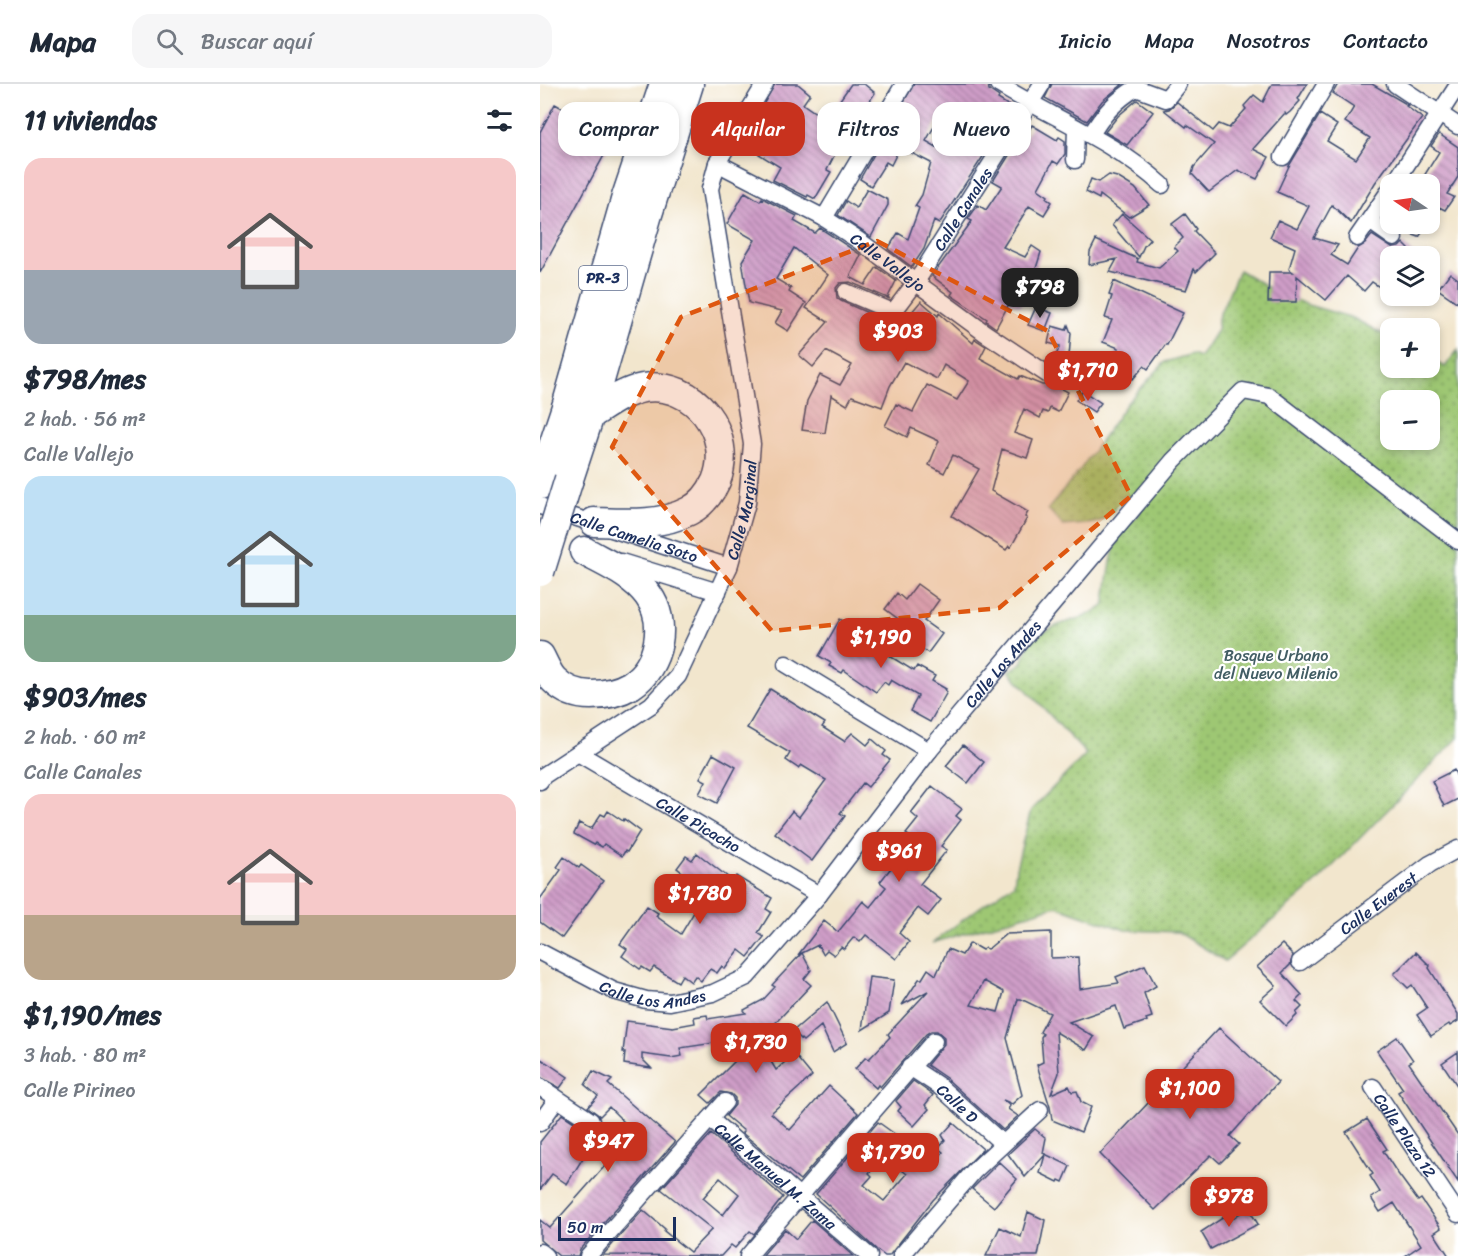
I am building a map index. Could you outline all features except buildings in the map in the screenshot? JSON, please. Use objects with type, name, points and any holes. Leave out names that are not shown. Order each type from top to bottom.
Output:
[{"type":"highway","name":"PR-3","points":[[540,572],[551,479],[566,407],[626,198],[664,84]]},
{"type":"highway","name":"PR-3","points":[[551,479],[590,415],[648,214],[689,84]]},
{"type":"highway","points":[[590,415],[613,400],[642,388],[669,390],[698,405],[706,414],[713,424],[722,456],[713,486],[707,496],[688,512],[661,520],[634,523],[594,522]]},
{"type":"highway","points":[[540,656],[553,679],[567,690],[584,695],[603,694],[622,690],[638,680],[652,660],[659,640],[658,615],[648,594],[624,573],[573,547]]},
{"type":"street","name":"Calle Marginal","points":[[540,781],[543,776],[651,705],[678,676],[729,567],[747,503],[752,444],[710,189],[717,163],[765,84]]},
{"type":"street","points":[[824,218],[904,84]]},
{"type":"street","points":[[998,84],[1026,102]]},
{"type":"street","name":"Calle Canales","points":[[1030,102],[1042,84]]},
{"type":"street","points":[[1091,135],[1100,120],[1120,98],[1136,88],[1166,99],[1178,84]]},
{"type":"street","points":[[1283,157],[1326,84]]},
{"type":"street","points":[[1395,84],[1458,126]]},
{"type":"street","points":[[1400,174],[1458,84]]},
{"type":"street","points":[[1031,105],[1091,135],[1156,179]]},
{"type":"street","points":[[1075,160],[1076,128]]},
{"type":"street","name":"Calle Canales","points":[[879,331],[916,282],[996,156]]},
{"type":"street","name":"Calle Vallejo","points":[[717,163],[824,218],[985,333],[1050,376]]},
{"type":"street","points":[[1357,238],[1380,206]]},
{"type":"street","points":[[1370,221],[1394,238]]},
{"type":"street","points":[[846,292],[893,312]]},
{"type":"street","name":"Calle Los Andes","points":[[540,952],[614,991],[646,1000],[670,1002],[713,993],[747,977],[819,895],[929,751],[1173,460],[1243,391],[1269,396],[1458,541]]},
{"type":"street","name":"Calle Camelia Soto","points":[[540,506],[729,567]]},
{"type":"street","name":"Calle Camelia Soto","points":[[540,537],[718,592]]},
{"type":"street","points":[[786,664],[929,751]]},
{"type":"street","name":"Calle Picacho","points":[[578,753],[819,895]]},
{"type":"street","name":"Calle Everest","points":[[1300,962],[1430,864],[1458,849]]},
{"type":"street","points":[[748,1256],[934,1041]]},
{"type":"street","name":"Calle D","points":[[910,1067],[939,1086],[1002,1143]]},
{"type":"street","points":[[540,1087],[591,1121]]},
{"type":"street","name":"Calle Plaza 12","points":[[1373,1087],[1458,1214]]},
{"type":"street","points":[[540,1123],[557,1099]]},
{"type":"street","points":[[588,1256],[725,1102]]},
{"type":"street","points":[[902,1256],[952,1195],[1002,1143],[1040,1110]]},
{"type":"street","name":"Calle Manuel M. Zama","points":[[710,1119],[869,1256]]},
{"type":"street","points":[[540,1252],[545,1256]]},
{"type":"highlighted area","points":[[877,241],[1048,331],[1131,496],[999,608],[772,631],[612,447],[681,317]]},
{"type":"green space","name":"Bosque Urbano del Nuevo Milenio","points":[[1239,270],[1278,293],[1308,305],[1353,318],[1380,333],[1380,378],[1440,378],[1440,364],[1445,367],[1458,350],[1458,738],[1316,883],[1225,961],[1178,932],[1125,930],[1056,906],[932,943],[1014,884],[1031,810],[1086,754],[1009,671],[1022,663],[1032,638],[1058,625],[1086,616],[1104,606],[1115,547],[1122,531],[1140,514],[1138,497],[1124,496],[1111,513],[1099,522],[1092,523],[1063,526],[1048,509],[1080,470],[1127,403],[1165,362],[1192,354],[1200,357],[1217,330],[1218,318]]}]
